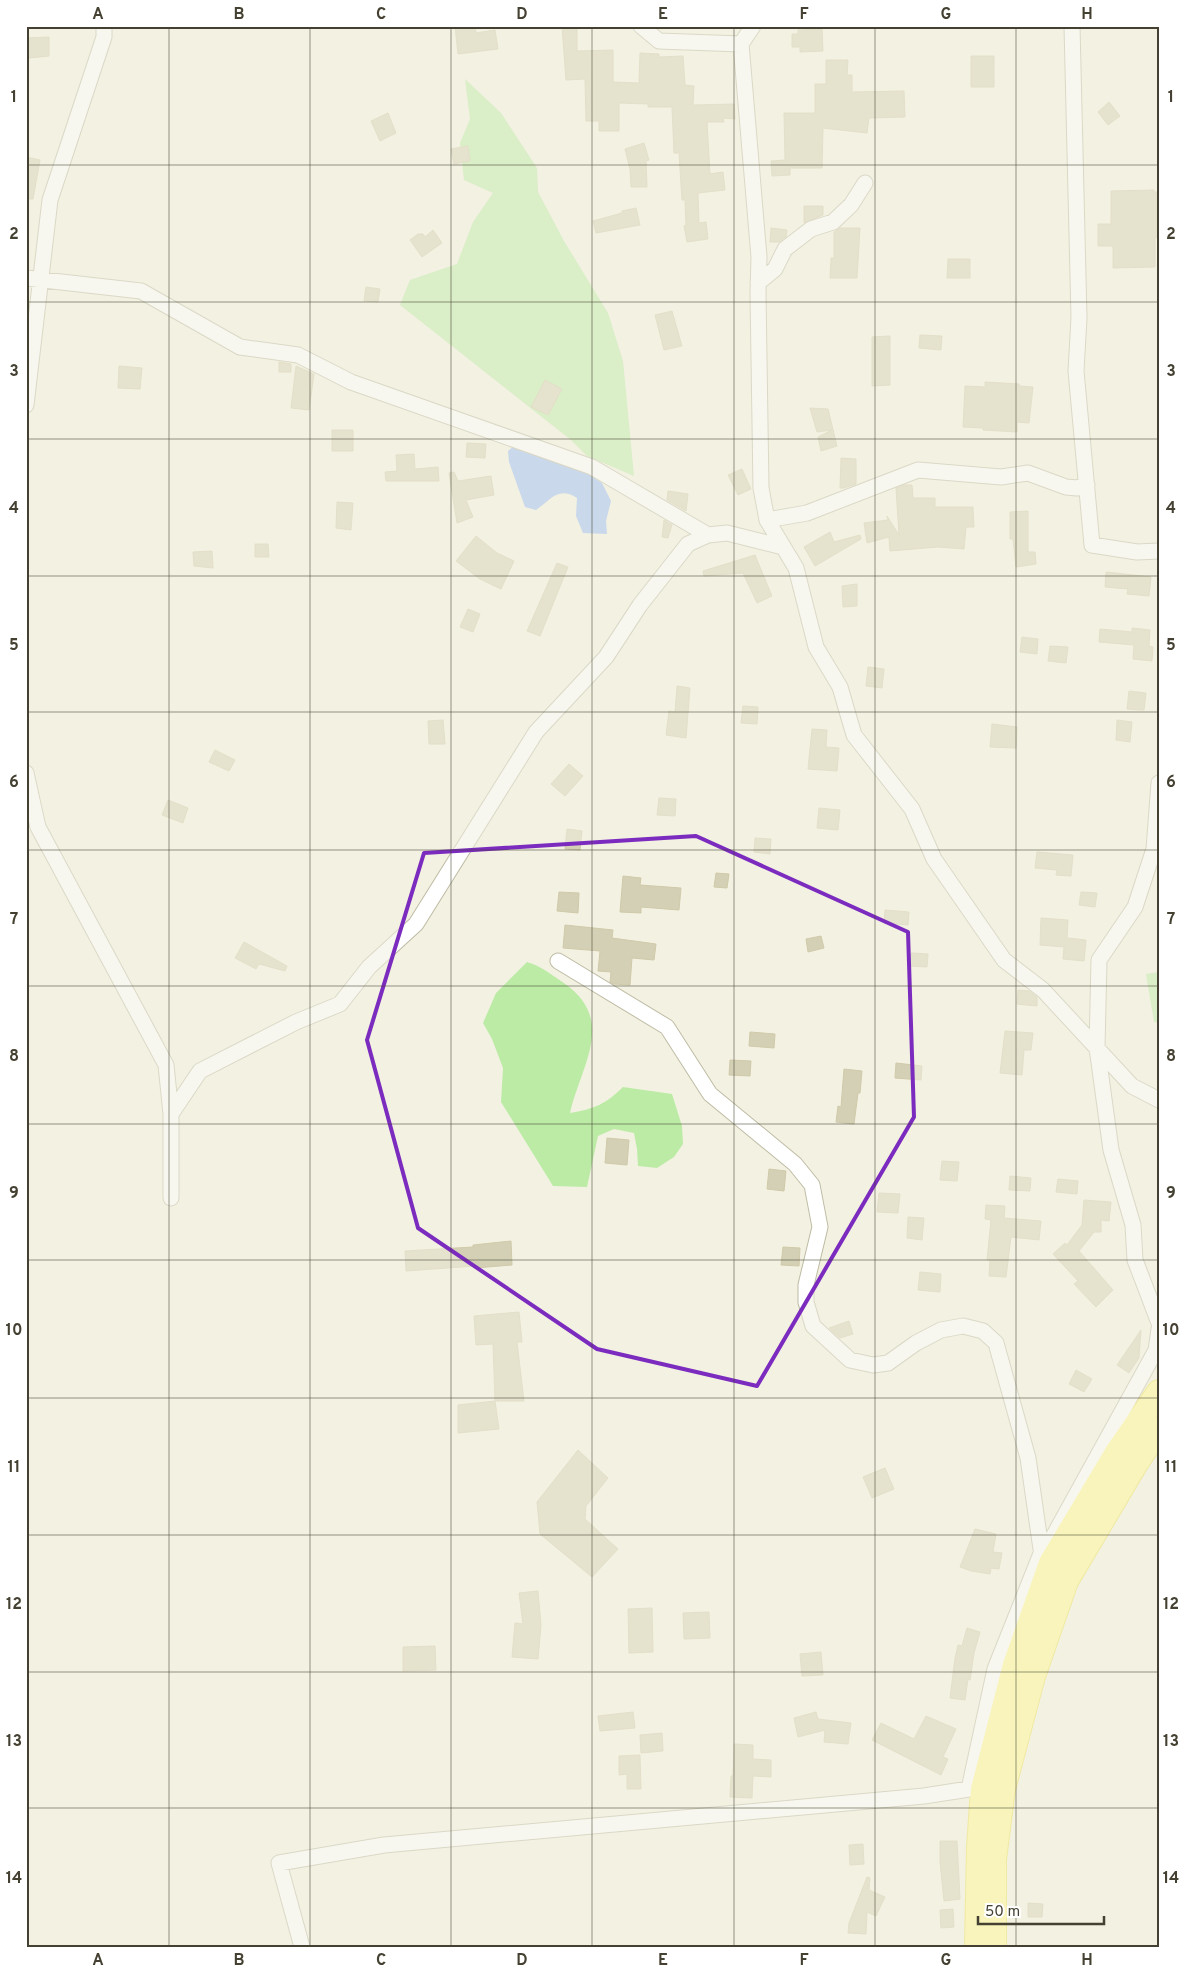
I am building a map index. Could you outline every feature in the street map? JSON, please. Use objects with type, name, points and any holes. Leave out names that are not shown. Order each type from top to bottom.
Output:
[{"type":"main road","points":[[977,1947],[979,1848],[985,1789],[1015,1665],[1046,1557],[1159,1392]]},
{"type":"main road","points":[[994,1947],[994,1859],[985,1789],[1033,1676],[1066,1581],[1136,1463],[1159,1429]]},
{"type":"street","points":[[26,405],[34,279],[50,200],[104,36],[104,26]]},
{"type":"street","points":[[641,26],[659,41],[741,44]]},
{"type":"street","points":[[753,26],[741,44],[759,258],[761,488],[766,520],[796,568],[816,647],[840,687],[854,735],[912,809],[934,859],[1004,960],[1043,990],[1132,1086],[1159,1100]]},
{"type":"street","points":[[1072,26],[1080,318],[1076,371],[1092,545],[1137,552],[1159,551]]},
{"type":"street","points":[[758,283],[775,269],[785,249],[792,243],[811,229],[833,222],[839,217],[851,205],[865,183]]},
{"type":"street","points":[[34,279],[141,291],[240,347],[298,355],[351,382],[592,467],[708,534]]},
{"type":"street","points":[[766,520],[807,513],[918,470],[1001,477],[1028,472],[1066,487],[1077,488],[1087,485]]},
{"type":"street","points":[[171,1114],[200,1072],[296,1022],[340,1004],[369,967],[416,924],[536,732],[606,657],[640,606],[688,544],[708,534],[727,534],[783,546]]},
{"type":"street","points":[[26,773],[38,827],[166,1065],[171,1114],[171,1198]]},
{"type":"street","points":[[1159,783],[1154,849],[1135,907],[1099,960],[1097,1048],[1111,1150],[1133,1224],[1135,1260],[1159,1323]]},
{"type":"street","points":[[558,961],[666,1027],[710,1094],[795,1164],[812,1185],[820,1227],[806,1285],[806,1302],[812,1326],[850,1360],[873,1365],[888,1363],[916,1343],[941,1330],[964,1326],[983,1331],[996,1343],[1028,1458],[1046,1557]]},
{"type":"street","points":[[1046,1557],[1054,1535],[1156,1350],[1159,1329]]},
{"type":"street","points":[[302,1947],[279,1863],[384,1845],[985,1789]]},
{"type":"highlighted area","points":[[696,836],[908,932],[914,1117],[757,1386],[597,1349],[418,1228],[367,1040],[424,853]]},
{"type":"green space","points":[[465,79],[501,113],[537,168],[538,192],[564,241],[608,313],[623,361],[634,476],[587,456],[571,440],[400,305],[410,280],[457,264],[473,222],[493,193],[464,180],[460,143],[470,119]]},
{"type":"green space","points":[[527,962],[542,968],[564,983],[580,997],[589,1012],[592,1028],[591,1044],[570,1113],[599,1105],[611,1098],[623,1087],[672,1094],[682,1126],[683,1144],[674,1157],[657,1168],[638,1166],[634,1133],[614,1129],[598,1136],[587,1187],[553,1186],[501,1102],[503,1068],[492,1039],[483,1023],[496,993]]},
{"type":"green space","points":[[1159,972],[1159,1023],[1154,1022],[1146,974]]},
{"type":"water","points":[[514,446],[579,468],[602,483],[611,501],[606,521],[607,534],[583,533],[576,516],[577,498],[565,493],[555,496],[536,510],[525,507],[509,462],[508,451]]},
{"type":"building","points":[[455,26],[475,26],[476,33],[495,30],[498,49],[458,54]]},
{"type":"building","points":[[562,26],[577,26],[577,51],[613,50],[613,82],[639,83],[640,53],[659,54],[659,57],[683,56],[685,85],[694,86],[693,105],[734,104],[735,119],[723,118],[724,122],[707,122],[710,174],[723,172],[725,190],[698,193],[699,223],[706,222],[708,239],[687,242],[684,226],[686,225],[685,200],[682,200],[679,153],[674,153],[672,107],[648,107],[648,104],[619,103],[619,131],[599,131],[599,121],[586,121],[585,79],[566,80]]},
{"type":"building","points":[[822,29],[823,51],[800,52],[800,47],[792,47],[792,34],[798,34],[798,30]]},
{"type":"building","points":[[49,37],[49,56],[29,58],[26,38]]},
{"type":"building","points":[[971,56],[994,56],[994,87],[971,87]]},
{"type":"building","points":[[826,60],[848,60],[847,75],[852,75],[852,92],[904,91],[905,117],[869,118],[867,133],[823,128],[822,168],[790,168],[790,175],[772,176],[771,161],[785,160],[784,113],[815,113],[815,84],[826,84]]},
{"type":"building","points":[[1109,102],[1120,116],[1108,125],[1098,112]]},
{"type":"building","points":[[388,113],[396,133],[380,141],[371,121]]},
{"type":"building","points":[[644,143],[649,160],[646,161],[647,187],[631,187],[630,169],[625,149]]},
{"type":"building","points":[[468,146],[470,161],[454,164],[451,149]]},
{"type":"building","points":[[26,157],[40,160],[33,199],[26,199]]},
{"type":"building","points":[[1154,190],[1154,192],[1159,192],[1159,237],[1155,238],[1155,267],[1113,268],[1113,246],[1098,246],[1098,224],[1111,224],[1111,191]]},
{"type":"building","points":[[804,206],[823,206],[823,215],[804,223]]},
{"type":"building","points":[[636,208],[640,225],[596,233],[593,221]]},
{"type":"building","points":[[771,228],[787,230],[786,237],[779,242],[770,242]]},
{"type":"building","points":[[840,228],[860,228],[857,278],[830,278],[831,258],[834,258],[834,232]]},
{"type":"building","points":[[433,230],[442,243],[422,257],[410,240],[418,234],[423,234],[425,237]]},
{"type":"building","points":[[948,259],[970,259],[970,278],[947,278]]},
{"type":"building","points":[[366,287],[380,289],[378,302],[364,301]]},
{"type":"building","points":[[672,311],[682,346],[664,350],[655,315]]},
{"type":"building","points":[[920,335],[942,336],[941,350],[919,348]]},
{"type":"building","points":[[890,336],[890,385],[872,386],[872,337]]},
{"type":"building","points":[[279,362],[291,364],[291,372],[279,372]]},
{"type":"building","points":[[119,366],[142,368],[140,389],[118,388]]},
{"type":"building","points":[[296,366],[314,374],[309,410],[291,408]]},
{"type":"building","points":[[545,380],[562,389],[548,415],[531,407]]},
{"type":"building","points":[[985,382],[1019,384],[1019,386],[1033,387],[1029,423],[1017,422],[1017,432],[963,427],[965,386],[985,387]]},
{"type":"building","points":[[810,408],[828,409],[837,446],[821,451],[818,437],[832,430],[817,432]]},
{"type":"building","points":[[332,430],[353,430],[353,451],[332,451]]},
{"type":"building","points":[[467,443],[486,444],[485,458],[466,457]]},
{"type":"building","points":[[414,454],[415,469],[438,467],[439,481],[386,481],[385,472],[397,471],[396,455]]},
{"type":"building","points":[[841,458],[856,459],[856,484],[844,488],[840,488]]},
{"type":"building","points":[[742,469],[751,489],[738,495],[728,475]]},
{"type":"building","points":[[454,472],[458,481],[491,476],[494,495],[466,500],[473,517],[457,523],[449,473]]},
{"type":"building","points":[[912,485],[913,498],[935,498],[935,507],[973,507],[974,527],[966,527],[964,549],[938,547],[890,551],[889,537],[867,543],[864,523],[888,520],[887,516],[899,535],[896,488]]},
{"type":"building","points":[[668,491],[688,494],[686,511],[667,500]]},
{"type":"building","points":[[337,502],[353,503],[351,530],[336,528]]},
{"type":"building","points":[[1028,511],[1028,552],[1035,552],[1036,564],[1016,567],[1013,539],[1010,539],[1010,512]]},
{"type":"building","points":[[664,520],[672,525],[668,538],[662,537]]},
{"type":"building","points":[[830,532],[834,542],[860,535],[861,539],[815,566],[804,547]]},
{"type":"building","points":[[476,536],[497,553],[514,561],[501,589],[480,579],[456,561]]},
{"type":"building","points":[[255,544],[268,544],[269,557],[255,557]]},
{"type":"building","points":[[212,551],[213,568],[194,566],[193,552]]},
{"type":"building","points":[[755,555],[772,596],[757,603],[743,573],[704,576],[703,571]]},
{"type":"building","points":[[557,563],[568,567],[540,636],[527,631]]},
{"type":"building","points":[[1106,572],[1151,577],[1149,596],[1127,594],[1128,589],[1105,587]]},
{"type":"building","points":[[857,584],[857,606],[843,607],[842,586]]},
{"type":"building","points":[[468,609],[480,614],[473,632],[460,627]]},
{"type":"building","points":[[1132,628],[1150,630],[1149,646],[1153,647],[1152,661],[1133,659],[1134,645],[1099,642],[1100,629],[1132,632]]},
{"type":"building","points":[[1022,637],[1038,639],[1037,654],[1020,652]]},
{"type":"building","points":[[1050,646],[1068,647],[1066,663],[1048,661]]},
{"type":"building","points":[[868,667],[884,669],[882,688],[866,686]]},
{"type":"building","points":[[677,686],[690,688],[686,738],[666,735],[669,711],[675,712]]},
{"type":"building","points":[[1129,691],[1146,693],[1144,710],[1127,709]]},
{"type":"building","points":[[743,706],[758,707],[757,724],[741,723]]},
{"type":"building","points":[[443,720],[445,744],[429,744],[428,721]]},
{"type":"building","points":[[1117,720],[1132,722],[1130,742],[1116,740]]},
{"type":"building","points":[[992,724],[1017,727],[1016,748],[990,747]]},
{"type":"building","points":[[812,729],[827,730],[826,747],[839,748],[837,771],[808,769]]},
{"type":"building","points":[[215,750],[235,760],[229,771],[209,762]]},
{"type":"building","points":[[569,764],[583,776],[565,796],[551,784]]},
{"type":"building","points":[[659,798],[676,799],[675,816],[657,815]]},
{"type":"building","points":[[168,800],[188,808],[183,823],[162,815]]},
{"type":"building","points":[[819,808],[840,810],[838,830],[817,828]]},
{"type":"building","points":[[567,829],[582,831],[580,850],[565,849]]},
{"type":"building","points":[[755,838],[771,839],[770,854],[754,852]]},
{"type":"building","points":[[1037,852],[1073,855],[1071,876],[1056,875],[1057,870],[1035,868]]},
{"type":"building","points":[[716,873],[729,874],[727,888],[714,887]]},
{"type":"building","points":[[623,876],[641,878],[640,885],[681,888],[679,910],[641,907],[641,913],[620,912]]},
{"type":"building","points":[[559,892],[579,893],[578,913],[557,911]]},
{"type":"building","points":[[1081,892],[1097,893],[1095,907],[1079,905]]},
{"type":"building","points":[[885,910],[909,912],[908,925],[884,923]]},
{"type":"building","points":[[1041,918],[1068,920],[1067,938],[1086,940],[1084,961],[1063,959],[1064,947],[1040,945]]},
{"type":"building","points":[[565,925],[613,930],[612,938],[656,944],[654,960],[632,958],[630,985],[613,984],[610,982],[611,972],[598,971],[600,951],[563,948]]},
{"type":"building","points":[[821,936],[824,948],[808,952],[806,939]]},
{"type":"building","points":[[244,942],[287,966],[285,971],[259,964],[256,969],[235,958]]},
{"type":"building","points":[[911,953],[928,954],[927,967],[910,966]]},
{"type":"building","points":[[1018,990],[1029,991],[1037,997],[1037,1006],[1017,1004]]},
{"type":"building","points":[[1005,1031],[1033,1033],[1031,1050],[1024,1050],[1022,1075],[1000,1073]]},
{"type":"building","points":[[750,1032],[775,1034],[774,1048],[749,1046]]},
{"type":"building","points":[[730,1060],[751,1061],[750,1076],[729,1075]]},
{"type":"building","points":[[896,1063],[922,1066],[921,1080],[895,1078]]},
{"type":"building","points":[[844,1069],[862,1071],[854,1124],[836,1122],[838,1106],[841,1107]]},
{"type":"building","points":[[607,1138],[629,1140],[627,1165],[605,1163]]},
{"type":"building","points":[[942,1161],[959,1162],[957,1181],[940,1180]]},
{"type":"building","points":[[769,1169],[786,1171],[784,1191],[767,1189]]},
{"type":"building","points":[[1010,1176],[1031,1178],[1030,1191],[1009,1190]]},
{"type":"building","points":[[1058,1179],[1078,1181],[1077,1194],[1056,1192]]},
{"type":"building","points":[[879,1193],[900,1194],[898,1213],[877,1212]]},
{"type":"building","points":[[1084,1200],[1111,1202],[1109,1221],[1101,1220],[1101,1232],[1094,1232],[1079,1251],[1113,1290],[1096,1307],[1074,1284],[1078,1281],[1053,1254],[1065,1243],[1067,1245],[1082,1225]]},
{"type":"building","points":[[986,1205],[1005,1206],[1004,1218],[1041,1221],[1039,1240],[1011,1237],[1006,1277],[989,1276],[990,1260],[987,1260],[991,1220],[985,1219]]},
{"type":"building","points":[[908,1217],[924,1218],[922,1240],[907,1238]]},
{"type":"building","points":[[511,1241],[512,1265],[406,1271],[405,1251],[473,1247],[473,1245]]},
{"type":"building","points":[[783,1247],[800,1248],[799,1266],[781,1265]]},
{"type":"building","points":[[920,1272],[941,1274],[940,1292],[918,1290]]},
{"type":"building","points":[[519,1312],[522,1342],[517,1342],[524,1401],[495,1401],[493,1344],[476,1345],[474,1316]]},
{"type":"building","points":[[849,1321],[853,1334],[840,1338],[829,1328]]},
{"type":"building","points":[[1141,1330],[1139,1358],[1129,1373],[1117,1365]]},
{"type":"building","points":[[1076,1370],[1092,1379],[1084,1392],[1069,1384]]},
{"type":"building","points":[[495,1401],[499,1429],[458,1433],[458,1405]]},
{"type":"building","points":[[578,1450],[608,1478],[586,1506],[585,1519],[618,1549],[592,1577],[540,1534],[537,1502]]},
{"type":"building","points":[[885,1468],[894,1489],[872,1498],[863,1477]]},
{"type":"building","points":[[975,1529],[996,1534],[993,1552],[1002,1553],[999,1569],[991,1568],[990,1574],[960,1567]]},
{"type":"building","points":[[538,1591],[541,1625],[538,1659],[512,1657],[515,1623],[523,1624],[519,1593]]},
{"type":"building","points":[[652,1608],[653,1652],[629,1653],[628,1609]]},
{"type":"building","points":[[709,1612],[710,1638],[684,1639],[683,1613]]},
{"type":"building","points":[[967,1628],[980,1632],[974,1653],[970,1680],[968,1679],[965,1700],[950,1698],[958,1645],[962,1646]]},
{"type":"building","points":[[435,1646],[436,1670],[403,1671],[403,1647]]},
{"type":"building","points":[[821,1652],[823,1675],[802,1676],[800,1654]]},
{"type":"building","points":[[633,1712],[635,1728],[600,1731],[598,1716]]},
{"type":"building","points":[[816,1712],[818,1719],[851,1723],[848,1744],[824,1742],[825,1730],[798,1737],[794,1718]]},
{"type":"building","points":[[926,1716],[956,1729],[943,1757],[948,1759],[941,1775],[872,1740],[881,1723],[914,1739]]},
{"type":"building","points":[[662,1733],[663,1751],[641,1753],[640,1735]]},
{"type":"building","points":[[734,1744],[753,1745],[753,1759],[771,1760],[771,1777],[753,1776],[752,1798],[730,1797]]},
{"type":"building","points":[[640,1755],[641,1789],[627,1789],[627,1774],[619,1775],[619,1756]]},
{"type":"building","points":[[940,1841],[957,1841],[960,1899],[944,1901]]},
{"type":"building","points":[[863,1844],[864,1864],[850,1865],[849,1845]]},
{"type":"building","points":[[867,1877],[870,1878],[869,1890],[885,1897],[876,1916],[867,1912],[866,1934],[848,1933],[849,1923]]},
{"type":"building","points":[[1028,1903],[1043,1904],[1042,1917],[1028,1917]]},
{"type":"building","points":[[953,1909],[954,1927],[941,1928],[940,1910]]}]
